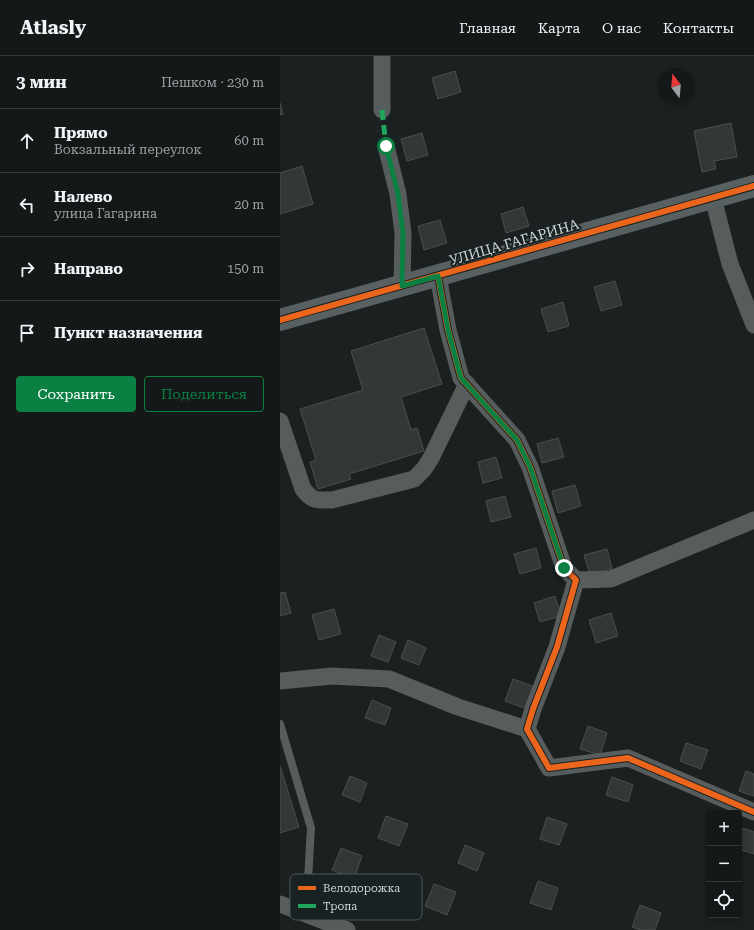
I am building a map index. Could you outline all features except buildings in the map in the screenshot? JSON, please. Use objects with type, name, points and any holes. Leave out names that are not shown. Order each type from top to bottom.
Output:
[{"type":"street","points":[[382,56],[382,110]]},
{"type":"street","points":[[386,146],[398,194],[403,233],[402,286]]},
{"type":"street","name":"УЛИЦА ГАГАРИНА","points":[[280,320],[754,186]]},
{"type":"street","points":[[713,198],[730,264],[754,325]]},
{"type":"street","points":[[438,276],[448,330],[461,378],[517,440],[530,467],[564,568],[576,580],[611,579],[754,520]]},
{"type":"street","points":[[280,421],[303,490],[310,498],[332,500],[414,479],[424,469],[431,458],[467,384]]},
{"type":"street","points":[[527,729],[533,709],[557,647],[576,580]]},
{"type":"street","points":[[280,681],[332,676],[389,679],[458,707],[527,729],[549,768],[628,758],[754,812]]},
{"type":"street","points":[[280,904],[290,908]]},
{"type":"street","points":[[321,920],[347,930]]},
{"type":"lane","points":[[280,724],[311,828],[308,874]]},
{"type":"marked path","points":[[382,110],[386,146]]},
{"type":"cycle path","points":[[280,320],[754,186]]},
{"type":"cycle path","points":[[438,276],[448,330],[461,378],[517,440],[530,467],[564,568],[576,580],[557,647],[533,709],[527,729],[549,768],[628,758],[754,812]]},
{"type":"route","points":[[386,146],[398,194],[403,233],[402,286],[438,276],[448,330],[461,378],[517,440],[530,467],[564,568]]}]
